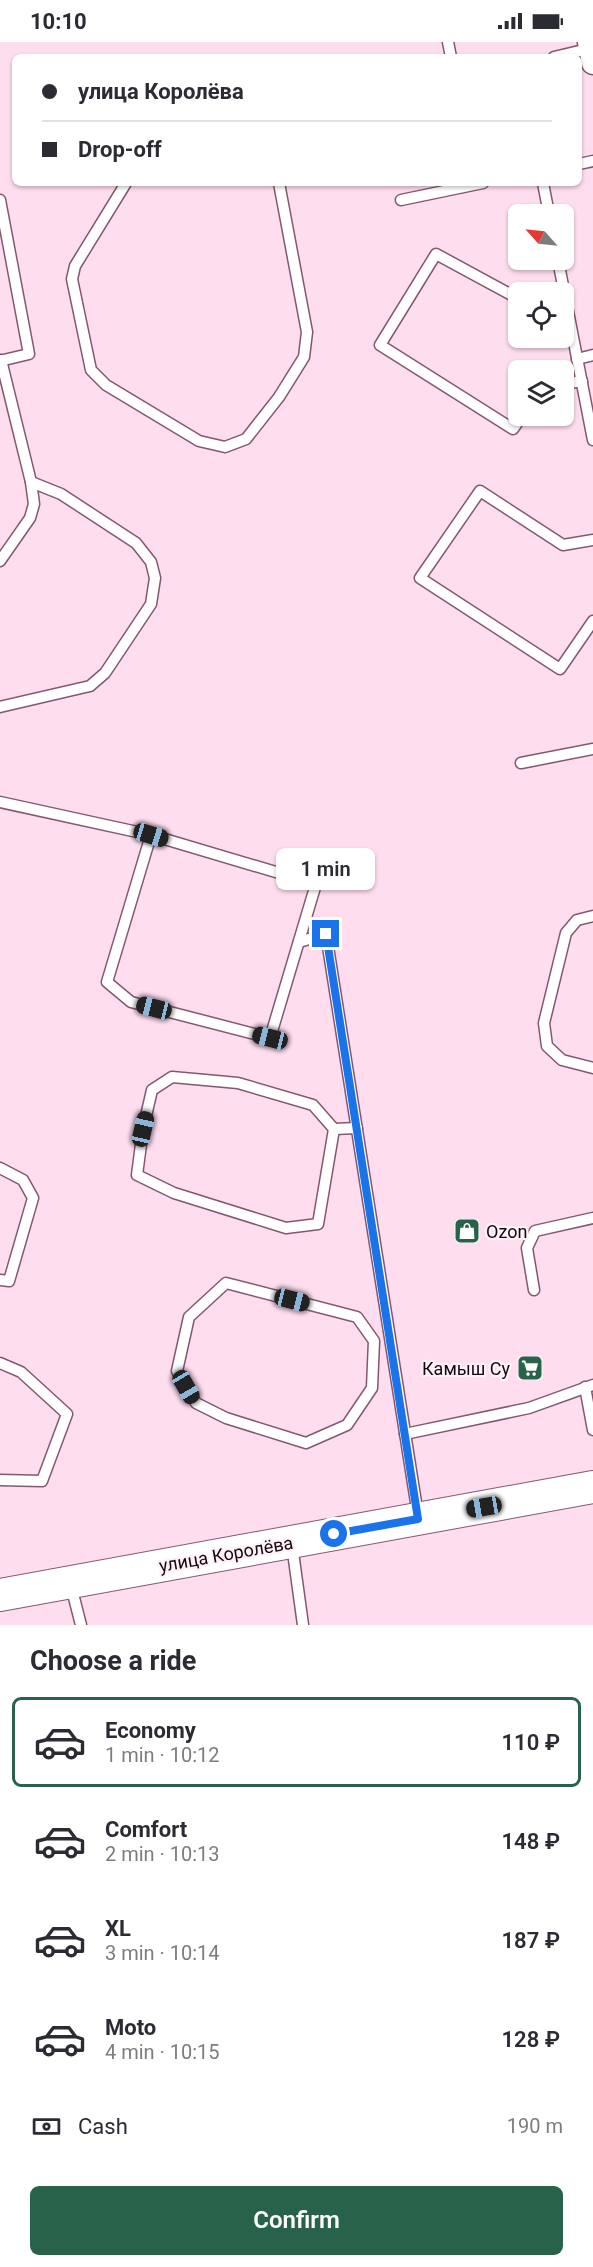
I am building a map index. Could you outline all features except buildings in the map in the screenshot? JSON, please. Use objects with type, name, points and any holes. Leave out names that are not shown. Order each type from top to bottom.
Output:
[{"type":"street","name":"улица Королёва","points":[[0,1595],[593,1486]]},
{"type":"lane","points":[[570,54],[591,50]]},
{"type":"lane","points":[[124,186],[75,266],[72,279],[91,370],[106,385],[199,441],[225,447],[246,439],[279,397],[304,357],[307,332],[280,186]]},
{"type":"lane","points":[[401,200],[469,186]]},
{"type":"lane","points":[[544,186],[547,204]]},
{"type":"lane","points":[[0,200],[29,354],[0,360],[31,482],[34,504],[30,518],[0,561]]},
{"type":"lane","points":[[508,293],[436,254],[380,345],[508,426]]},
{"type":"lane","points":[[574,346],[593,440]]},
{"type":"lane","points":[[577,359],[593,355]]},
{"type":"lane","points":[[574,382],[582,381]]},
{"type":"lane","points":[[0,707],[90,686],[105,673],[151,603],[155,578],[151,561],[136,543],[61,494],[31,482]]},
{"type":"lane","points":[[593,540],[563,545],[480,491],[420,578],[560,669],[593,621]]},
{"type":"lane","points":[[521,763],[593,749]]},
{"type":"lane","points":[[0,802],[151,835],[316,884],[270,1038],[131,1002],[107,982],[151,835]]},
{"type":"lane","points":[[593,916],[578,920],[566,933],[544,1023],[547,1046],[562,1060],[593,1068]]},
{"type":"lane","points":[[299,942],[326,934],[418,1519]]},
{"type":"lane","points":[[172,1077],[238,1083],[313,1105],[334,1129],[318,1224],[286,1228],[174,1193],[137,1175],[143,1129],[152,1090],[172,1077]]},
{"type":"lane","points":[[334,1129],[357,1128]]},
{"type":"lane","points":[[0,1168],[23,1180],[33,1198],[9,1281],[0,1280]]},
{"type":"lane","points":[[534,1290],[527,1248],[535,1231],[593,1218]]},
{"type":"lane","points":[[374,1341],[372,1388],[347,1425],[306,1443],[226,1418],[196,1403],[177,1371],[189,1317],[226,1283],[357,1317],[374,1341],[391,1345]]},
{"type":"lane","points":[[0,1363],[21,1372],[67,1414],[42,1480],[0,1480]]},
{"type":"lane","points":[[405,1434],[529,1408],[589,1386],[593,1430]]},
{"type":"lane","points":[[291,1542],[303,1625]]},
{"type":"lane","points":[[70,1582],[81,1625]]},
{"type":"place","name":"Ozon","points":[[467,1231]]},
{"type":"place","name":"Камыш Су","points":[[530,1368]]},
{"type":"route","points":[[326,934],[418,1519],[334,1534]]}]
